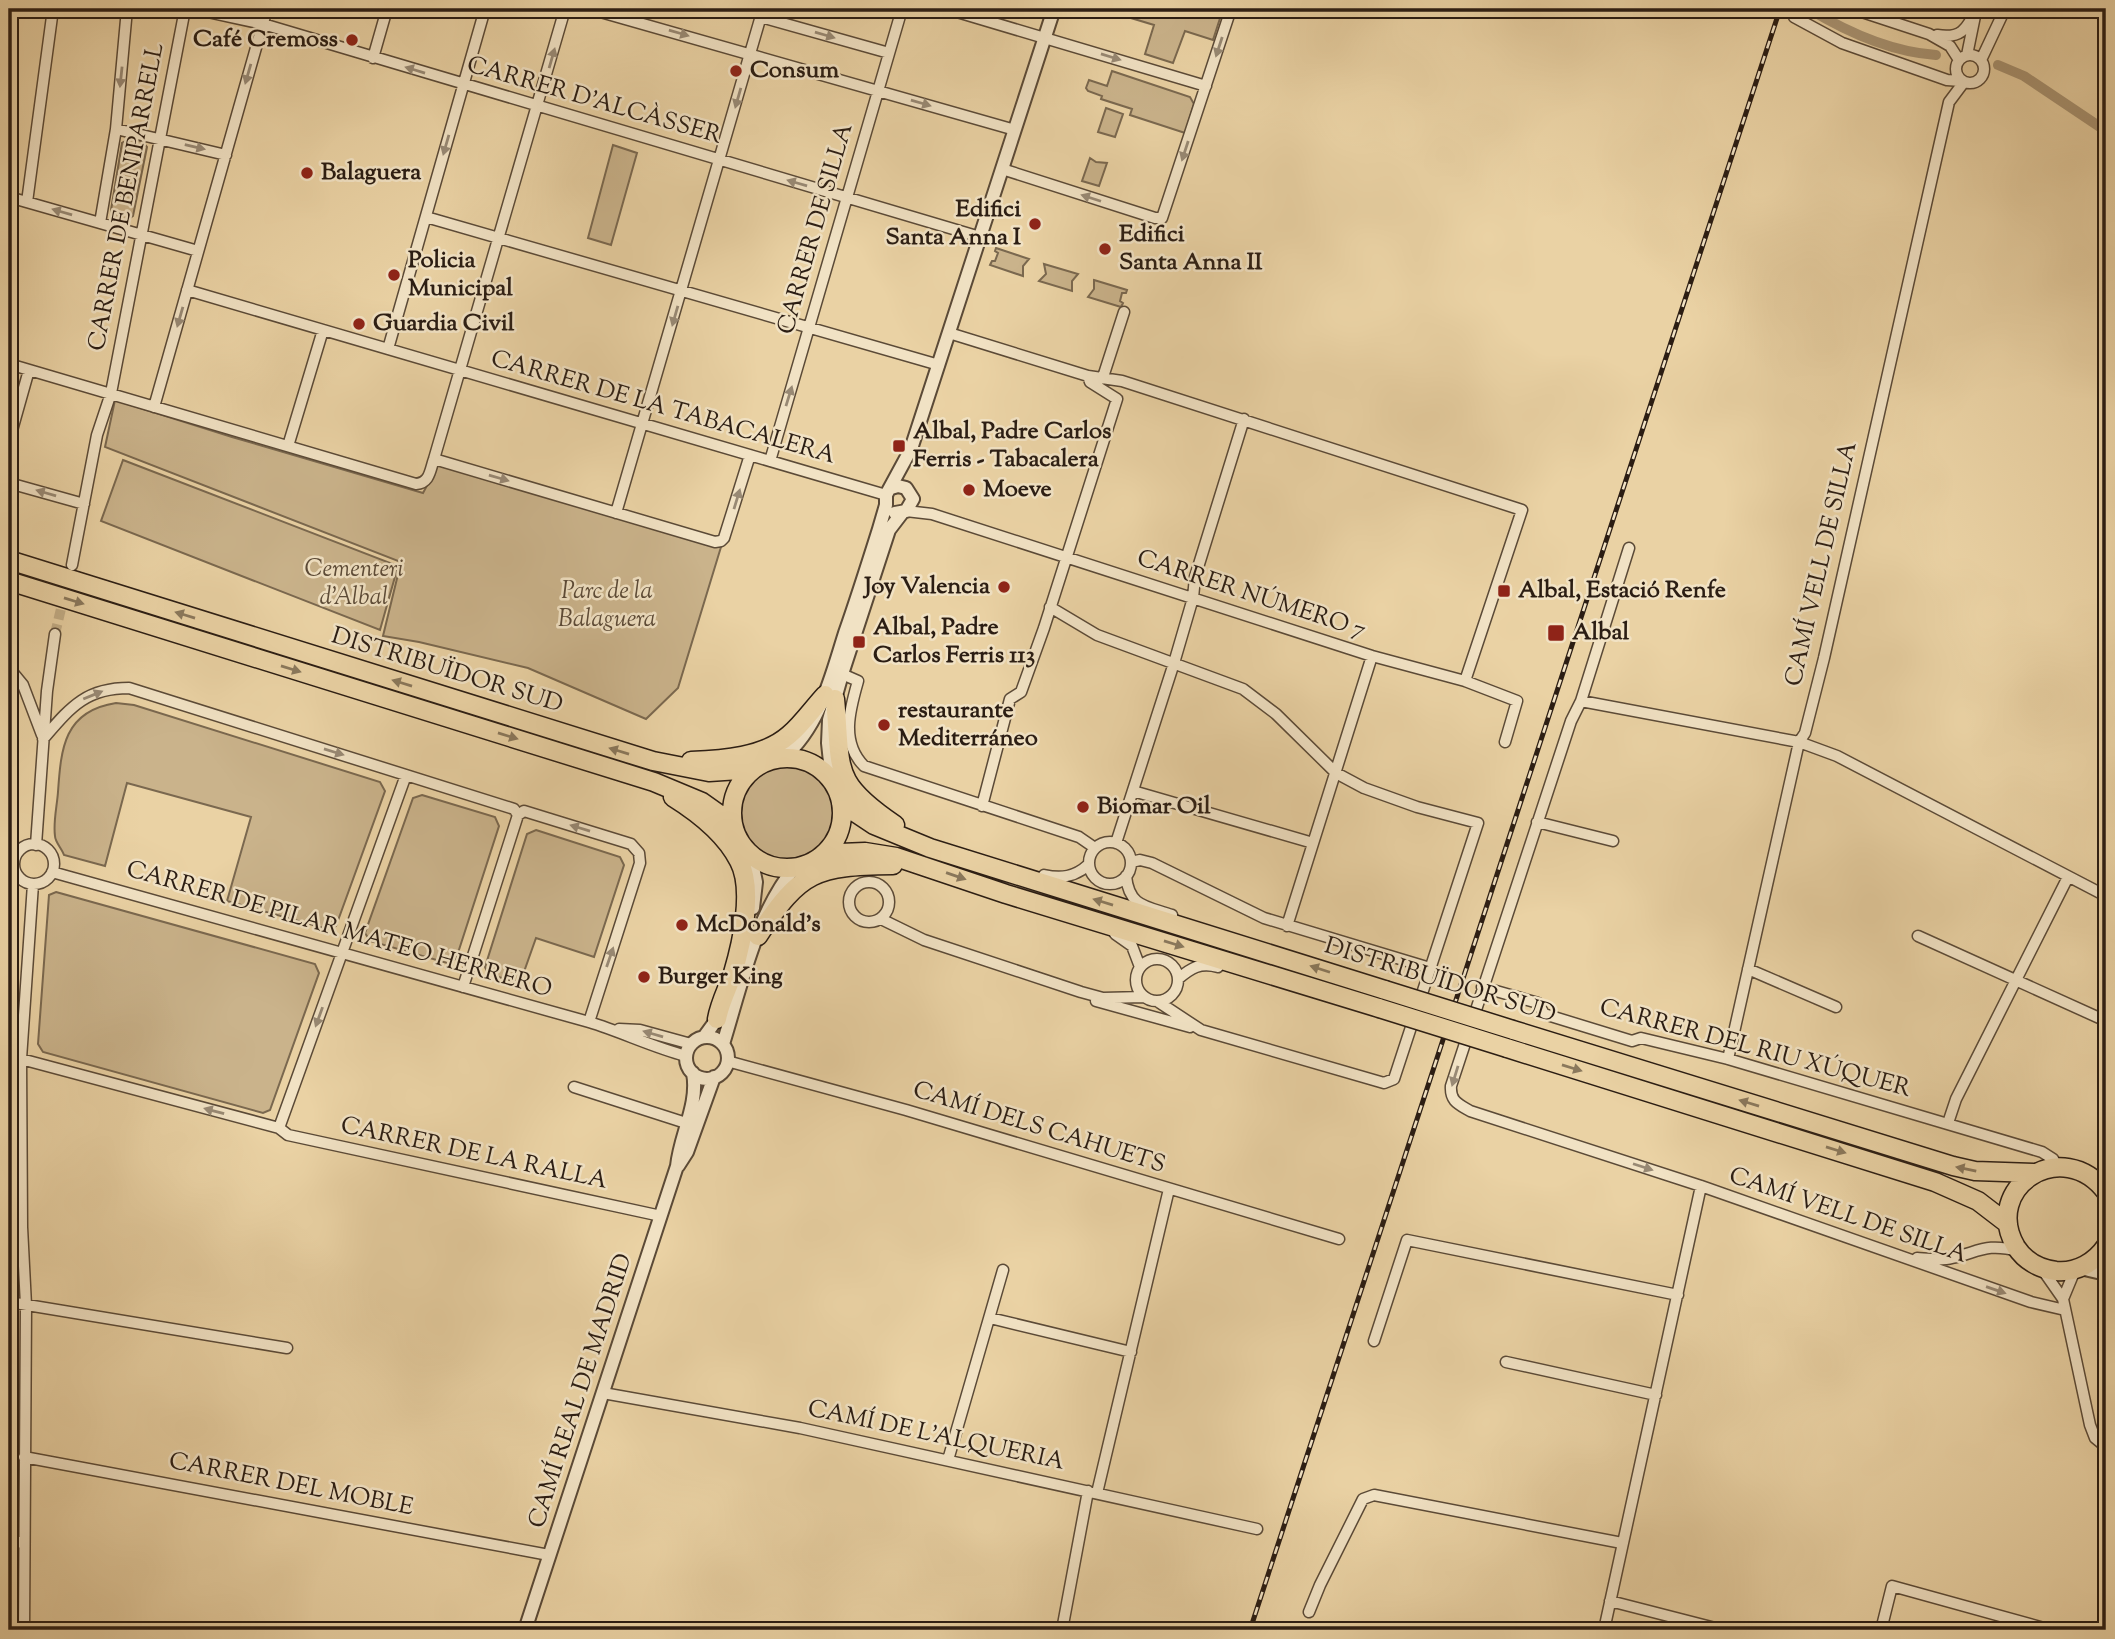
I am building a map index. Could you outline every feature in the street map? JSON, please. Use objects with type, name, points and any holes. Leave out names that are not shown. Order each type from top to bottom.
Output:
[{"type":"highway","name":"DISTRIBUÏDOR SUD","points":[[9,560],[653,761],[709,772],[754,769]]},
{"type":"highway","name":"DISTRIBUÏDOR SUD","points":[[9,581],[654,782],[702,802],[733,824]]},
{"type":"highway","points":[[653,761],[713,760],[765,749],[792,733],[830,697]]},
{"type":"highway","points":[[830,697],[839,757],[847,783],[870,807],[928,857]]},
{"type":"highway","points":[[783,758],[802,760],[819,768],[832,781],[841,803],[842,819],[838,834],[830,847],[819,858],[795,867],[779,867],[763,862],[750,853],[737,835],[733,824],[732,809],[743,780],[754,769],[768,761],[783,758]]},
{"type":"highway","points":[[654,782],[714,830],[739,861],[743,873],[745,909],[739,949],[717,1018]]},
{"type":"highway","name":"DISTRIBUÏDOR SUD","points":[[841,803],[928,857],[1006,894],[1290,979],[1935,1182],[1978,1201],[2008,1224]]},
{"type":"highway","name":"DISTRIBUÏDOR SUD","points":[[819,858],[840,853],[865,852],[896,857],[928,857],[999,869],[1942,1163],[1975,1171],[2034,1173]]},
{"type":"highway","points":[[758,936],[791,892],[811,876],[827,870],[928,857]]},
{"type":"highway","points":[[2104,1186],[2080,1170],[2057,1166],[2034,1173],[2022,1182],[2014,1195],[2008,1224],[2011,1238],[2029,1261],[2059,1272],[2078,1269],[2096,1259],[2106,1246]]},
{"type":"street","points":[[27,202],[52,9]]},
{"type":"street","points":[[100,223],[116,129],[127,9]]},
{"type":"street","name":"CARRER DE BENIPARRELL","points":[[72,565],[97,435],[111,393],[185,9]]},
{"type":"street","name":"CARRER D'ALCÀSSER","points":[[194,9],[263,24],[980,237]]},
{"type":"street","points":[[154,407],[267,9]]},
{"type":"street","points":[[373,58],[387,9]]},
{"type":"street","points":[[388,349],[485,9]]},
{"type":"street","points":[[9,364],[416,484],[422,483],[427,479],[434,459],[565,9]]},
{"type":"street","points":[[590,9],[1015,130]]},
{"type":"street","name":"CARRER DE SILLA","points":[[770,461],[902,9]]},
{"type":"street","points":[[947,9],[1206,86]]},
{"type":"street","points":[[832,781],[828,734],[830,697],[887,496],[911,449],[1054,9]]},
{"type":"street","points":[[1002,169],[1156,219],[1162,218],[1231,9]]},
{"type":"street","points":[[1853,9],[1929,34],[1950,37],[1969,24],[1976,9]]},
{"type":"street","points":[[1962,81],[1956,73],[1974,28],[1976,9]]},
{"type":"street","points":[[1981,60],[2005,9]]},
{"type":"street","points":[[617,513],[762,13],[889,53]]},
{"type":"street","points":[[1794,17],[1842,43],[1947,80],[1975,83],[1982,77],[1984,69],[1981,60],[1975,55],[1961,59],[1943,73],[1930,74]]},
{"type":"street","points":[[1929,34],[1950,46],[1961,59]]},
{"type":"street","name":"CAMÍ VELL DE SILLA","points":[[1728,1059],[1799,743],[1805,733],[1824,657],[1949,102],[1962,81]]},
{"type":"street","points":[[116,129],[226,155]]},
{"type":"street","points":[[9,197],[198,251]]},
{"type":"street","points":[[426,217],[939,365]]},
{"type":"street","name":"CARRER DE LA TABACALERA","points":[[187,290],[887,496]]},
{"type":"street","points":[[1103,377],[1124,312]]},
{"type":"street","points":[[288,446],[323,330]]},
{"type":"street","points":[[949,333],[1088,376],[1103,377],[1244,419],[1522,510],[1465,681]]},
{"type":"street","points":[[9,441],[30,370]]},
{"type":"street","points":[[982,806],[1010,699],[1021,692],[1117,399],[1090,382],[1088,376]]},
{"type":"street","points":[[1116,843],[1174,663],[1193,598],[1195,577],[1244,419]]},
{"type":"street","points":[[783,758],[799,743],[842,674],[889,530],[908,504],[911,449]]},
{"type":"street","points":[[434,459],[715,542],[722,541],[750,455]]},
{"type":"street","points":[[9,483],[83,504]]},
{"type":"street","points":[[887,496],[902,486],[908,504]]},
{"type":"street","points":[[887,496],[894,513],[908,504]]},
{"type":"street","name":"CARRER NÚMERO 7","points":[[908,504],[1372,656],[1465,681],[1517,701],[1505,742]]},
{"type":"street","points":[[1629,548],[1581,701],[1571,721],[1482,987],[1451,1086],[1451,1094],[1455,1102],[1470,1111],[1701,1186]]},
{"type":"street","points":[[1050,607],[1097,635],[1243,689],[1276,714],[1336,773],[1364,788],[1478,823],[1394,1079],[1384,1083],[1094,1000],[1081,992]]},
{"type":"street","points":[[36,845],[43,739],[55,634]]},
{"type":"street","points":[[1287,926],[1372,656]]},
{"type":"street","points":[[9,668],[23,685],[43,739]]},
{"type":"street","points":[[842,674],[858,681],[848,715],[850,737],[857,760],[864,766],[1079,837],[1095,848]]},
{"type":"street","points":[[43,739],[78,701],[96,692],[129,688],[514,808],[518,815]]},
{"type":"street","points":[[1581,701],[1799,743],[1838,756],[2106,896]]},
{"type":"street","points":[[279,1128],[406,775]]},
{"type":"street","points":[[1133,791],[1312,843]]},
{"type":"street","points":[[463,987],[518,815],[524,811],[631,844],[639,853],[640,863],[589,1022]]},
{"type":"street","points":[[1537,822],[1614,841]]},
{"type":"street","points":[[1126,876],[1114,884],[1100,882],[1094,878],[1088,865],[1091,853],[1105,842],[1116,843],[1126,850],[1131,862],[1126,876],[1127,890],[1139,904],[1256,942],[1280,957]]},
{"type":"street","points":[[36,845],[51,854],[54,866],[44,881],[33,884],[18,876],[12,860],[20,850],[36,845]]},
{"type":"street","points":[[704,1037],[723,1044],[727,1052],[727,1061],[722,1071],[714,1077],[704,1078],[692,1073],[687,1063],[689,1050],[704,1037],[725,1008],[736,982],[750,931],[755,882],[750,853]]},
{"type":"street","points":[[1131,862],[1140,860],[1152,863],[1264,918],[1430,968]]},
{"type":"street","points":[[999,869],[1018,869],[1062,878],[1075,874],[1088,865]]},
{"type":"street","points":[[723,1044],[772,900],[795,867]]},
{"type":"street","name":"CARRER DE PILAR MATEO HERRERO","points":[[52,872],[615,1029],[639,1030],[689,1050]]},
{"type":"street","points":[[1948,1123],[1956,1099],[2068,877]]},
{"type":"street","points":[[881,919],[890,905],[888,894],[874,883],[858,886],[850,895],[849,905],[852,914],[862,921],[869,923],[881,919],[924,940],[1102,998],[1166,1000],[1173,994],[1178,979],[1200,964],[1290,979]]},
{"type":"street","points":[[24,1630],[26,1305],[22,1227],[21,1044],[33,884]]},
{"type":"street","points":[[1006,894],[1020,902],[1117,935],[1132,946],[1140,967],[1136,981],[1144,998]]},
{"type":"street","points":[[1918,936],[2106,1021]]},
{"type":"street","points":[[1140,967],[1151,960],[1163,960],[1174,967],[1178,979]]},
{"type":"street","points":[[1748,969],[1836,1007]]},
{"type":"street","points":[[1114,998],[1136,981]]},
{"type":"street","name":"CARRER DEL RIU XÚQUER","points":[[1482,987],[1538,1003],[1544,1014],[1632,1041],[1641,1038],[1728,1059],[2042,1152],[2053,1159],[2057,1166]]},
{"type":"street","points":[[1173,994],[1182,1017]]},
{"type":"street","points":[[1157,1001],[1200,1030]]},
{"type":"street","points":[[9,1041],[21,1044]]},
{"type":"street","name":"CARRER DE LA RALLA","points":[[21,1059],[279,1128],[288,1135],[662,1216]]},
{"type":"street","name":"CAMÍ DELS CAHUETS","points":[[727,1061],[906,1110],[1339,1239]]},
{"type":"street","name":"CAMÍ REAL DE MADRID","points":[[525,1630],[677,1166],[695,1094],[692,1073]]},
{"type":"street","points":[[9,1075],[21,1078]]},
{"type":"street","name":"CAMÍ REAL DE MADRID","points":[[677,1166],[687,1152],[714,1077]]},
{"type":"street","points":[[574,1087],[686,1123]]},
{"type":"street","name":"CAMÍ VELL DE SILLA","points":[[1604,1630],[1701,1186],[2031,1302],[2064,1304]]},
{"type":"street","points":[[1062,1630],[1093,1492],[1131,1352],[1169,1189]]},
{"type":"street","points":[[1374,1341],[1407,1240],[1678,1295]]},
{"type":"street","points":[[1899,1256],[1931,1260],[1951,1259],[1982,1248],[2019,1251]]},
{"type":"street","points":[[2042,1268],[2064,1304],[2090,1425],[2095,1438],[2106,1447]]},
{"type":"street","points":[[2064,1304],[2078,1269],[2106,1274]]},
{"type":"street","points":[[948,1460],[1003,1270]]},
{"type":"street","points":[[9,1302],[287,1348]]},
{"type":"street","points":[[990,1318],[1131,1352]]},
{"type":"street","points":[[1506,1362],[1657,1395]]},
{"type":"street","name":"CAMÍ DE L'ALQUERIA","points":[[603,1393],[800,1427],[1258,1530]]},
{"type":"street","name":"CARRER DEL MOBLE","points":[[24,1457],[549,1555]]},
{"type":"street","points":[[1310,1612],[1320,1585],[1363,1499],[1374,1496],[1622,1543]]},
{"type":"street","points":[[9,1541],[23,1543]]},
{"type":"street","points":[[1881,1630],[1892,1586],[2051,1630]]},
{"type":"street","points":[[1610,1601],[1723,1630]]},
{"type":"green space","points":[[1112,9],[1223,9],[1213,40],[1185,31],[1173,63],[1145,54],[1154,25],[1111,12]]},
{"type":"green space","points":[[1112,71],[1190,97],[1194,104],[1185,133],[1130,115],[1132,109],[1101,99],[1102,96],[1088,91],[1086,88],[1089,80],[1107,86]]},
{"type":"green space","points":[[1106,108],[1123,114],[1115,137],[1098,132]]},
{"type":"green space","points":[[129,139],[142,141],[147,147],[133,216],[126,221],[113,218],[111,210],[122,143]]},
{"type":"green space","points":[[613,145],[637,153],[611,245],[588,238]]},
{"type":"green space","points":[[1090,158],[1096,162],[1107,163],[1099,186],[1082,181]]},
{"type":"green space","points":[[996,248],[1029,259],[1023,266],[1023,276],[990,265],[998,253]]},
{"type":"green space","points":[[1044,264],[1078,274],[1072,281],[1072,291],[1039,281],[1046,274]]},
{"type":"green space","points":[[1094,280],[1127,290],[1122,293],[1121,307],[1088,297],[1094,289]]},
{"type":"green space","name":"Parc de la Balaguera","points":[[115,400],[423,493],[438,465],[721,547],[678,688],[646,719],[528,668],[383,636],[401,562],[105,447]]},
{"type":"green space","name":"Cementeri d'Albal","points":[[123,460],[398,566],[380,630],[101,521]]},
{"type":"green space","points":[[116,703],[134,705],[380,782],[385,791],[336,926],[327,929],[227,901],[251,817],[127,783],[105,866],[64,855],[55,838],[54,825],[64,747],[76,723],[85,714]]},
{"type":"green space","points":[[787,765],[805,769],[820,779],[830,794],[834,812],[830,830],[820,845],[805,855],[787,859],[769,855],[754,845],[744,830],[740,812],[744,794],[754,779],[769,769]]},
{"type":"green space","points":[[422,795],[495,817],[499,826],[456,959],[447,963],[370,941],[365,933],[413,798]]},
{"type":"green space","points":[[536,830],[620,857],[624,865],[594,957],[536,938],[520,983],[488,974],[485,967],[527,834]]},
{"type":"green space","points":[[56,892],[315,964],[319,973],[270,1110],[263,1113],[43,1052],[38,1044],[49,895]]},
{"type":"waterway","points":[[1809,9],[1870,40],[1903,50],[1936,55]]},
{"type":"waterway","points":[[1998,65],[2024,76],[2106,131]]},
{"type":"tunnel","points":[[1781,9],[1794,17]]},
{"type":"tunnel","points":[[55,634],[69,575]]},
{"type":"railway","points":[[1250,1630],[1780,9]]},
{"type":"place","name":"Café Cremoss","points":[[352,40]]},
{"type":"place","name":"Consum","points":[[736,71]]},
{"type":"place","name":"Balaguera","points":[[307,173]]},
{"type":"place","name":"Edifici Santa Anna I","points":[[1035,224]]},
{"type":"place","name":"Edifici Santa Anna II","points":[[1105,249]]},
{"type":"place","name":"Policia Municipal","points":[[394,275]]},
{"type":"place","name":"Guardia Civil","points":[[359,324]]},
{"type":"place","name":"Albal, Padre Carlos Ferris - Tabacalera","points":[[899,446]]},
{"type":"place","name":"Moeve","points":[[969,490]]},
{"type":"place","name":"Joy Valencia","points":[[1004,587]]},
{"type":"place","name":"Albal, Estació Renfe","points":[[1504,591]]},
{"type":"place","name":"Albal","points":[[1556,633]]},
{"type":"place","name":"Albal, Padre Carlos Ferris 113","points":[[859,642]]},
{"type":"place","name":"restaurante Mediterráneo","points":[[884,725]]},
{"type":"place","name":"Biomar Oil","points":[[1083,807]]},
{"type":"place","name":"McDonald's","points":[[682,925]]},
{"type":"place","name":"Burger King","points":[[644,977]]}]
